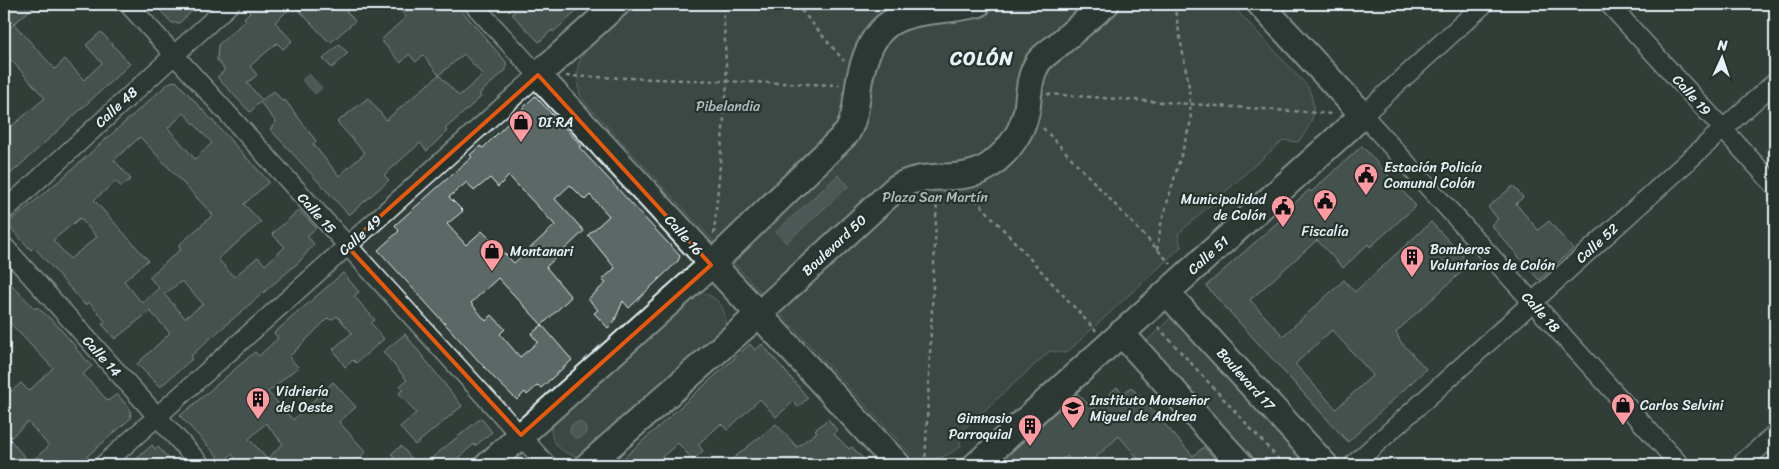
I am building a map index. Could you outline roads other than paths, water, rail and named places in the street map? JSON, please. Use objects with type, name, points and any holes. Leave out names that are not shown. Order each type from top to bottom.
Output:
[{"type":"main road","name":"Calle 49","points":[[538,75],[617,4]]},
{"type":"main road","points":[[488,465],[711,265],[847,133],[856,111],[859,82],[867,51],[875,37],[887,25],[903,16],[926,10],[978,4]]},
{"type":"main road","name":"Boulevard 50","points":[[588,465],[758,315],[896,188],[906,181],[947,178],[977,172],[992,164],[1011,146],[1021,128],[1033,73],[1040,60],[1106,4]]},
{"type":"main road","name":"Calle 18","points":[[1260,4],[1362,116]]},
{"type":"main road","name":"Calle 16","points":[[538,75],[711,265],[898,465]]},
{"type":"main road","name":"Calle 51","points":[[976,465],[1362,116]]},
{"type":"main road","name":"Boulevard 17","points":[[1175,285],[1325,465]]},
{"type":"main road","points":[[1115,339],[1240,465]]},
{"type":"street","name":"Calle 15","points":[[128,4],[547,465]]},
{"type":"street","name":"Calle 48","points":[[4,211],[174,53],[230,4]]},
{"type":"street","name":"Calle 16","points":[[473,4],[538,75]]},
{"type":"street","name":"Calle 51","points":[[1362,116],[1484,4]]},
{"type":"street","name":"Calle 19","points":[[1609,4],[1775,186]]},
{"type":"street","name":"Calle 49","points":[[103,465],[538,75]]},
{"type":"street","name":"Calle 52","points":[[1353,465],[1775,82]]},
{"type":"street","name":"Calle 18","points":[[1362,116],[1680,465]]},
{"type":"street","name":"Calle 14","points":[[4,246],[201,465]]},
{"type":"street","points":[[1740,465],[1775,434]]},
{"type":"place","name":"DI·RA","points":[[521,143]]},
{"type":"place","name":"Estación Policía Comunal Colón","points":[[1366,196]]},
{"type":"place","name":"Fiscalía","points":[[1325,222]]},
{"type":"place","name":"Municipalidad de Colón","points":[[1283,228]]},
{"type":"place","name":"Montanari","points":[[492,272]]},
{"type":"place","name":"Bomberos Voluntarios de Colón","points":[[1412,278]]},
{"type":"place","name":"Vidriería del Oeste","points":[[258,420]]},
{"type":"place","name":"Carlos Selvini","points":[[1623,426]]},
{"type":"place","name":"Instituto Monseñor Miguel de Andrea","points":[[1073,429]]},
{"type":"place","name":"Gimnasio Parroquial","points":[[1030,447]]},
{"type":"district","name":"COLÓN","points":[[982,58]]},
{"type":"park label","name":"Pibelandia","points":[[728,106]]},
{"type":"park label","name":"Plaza San Martín","points":[[935,197]]}]
